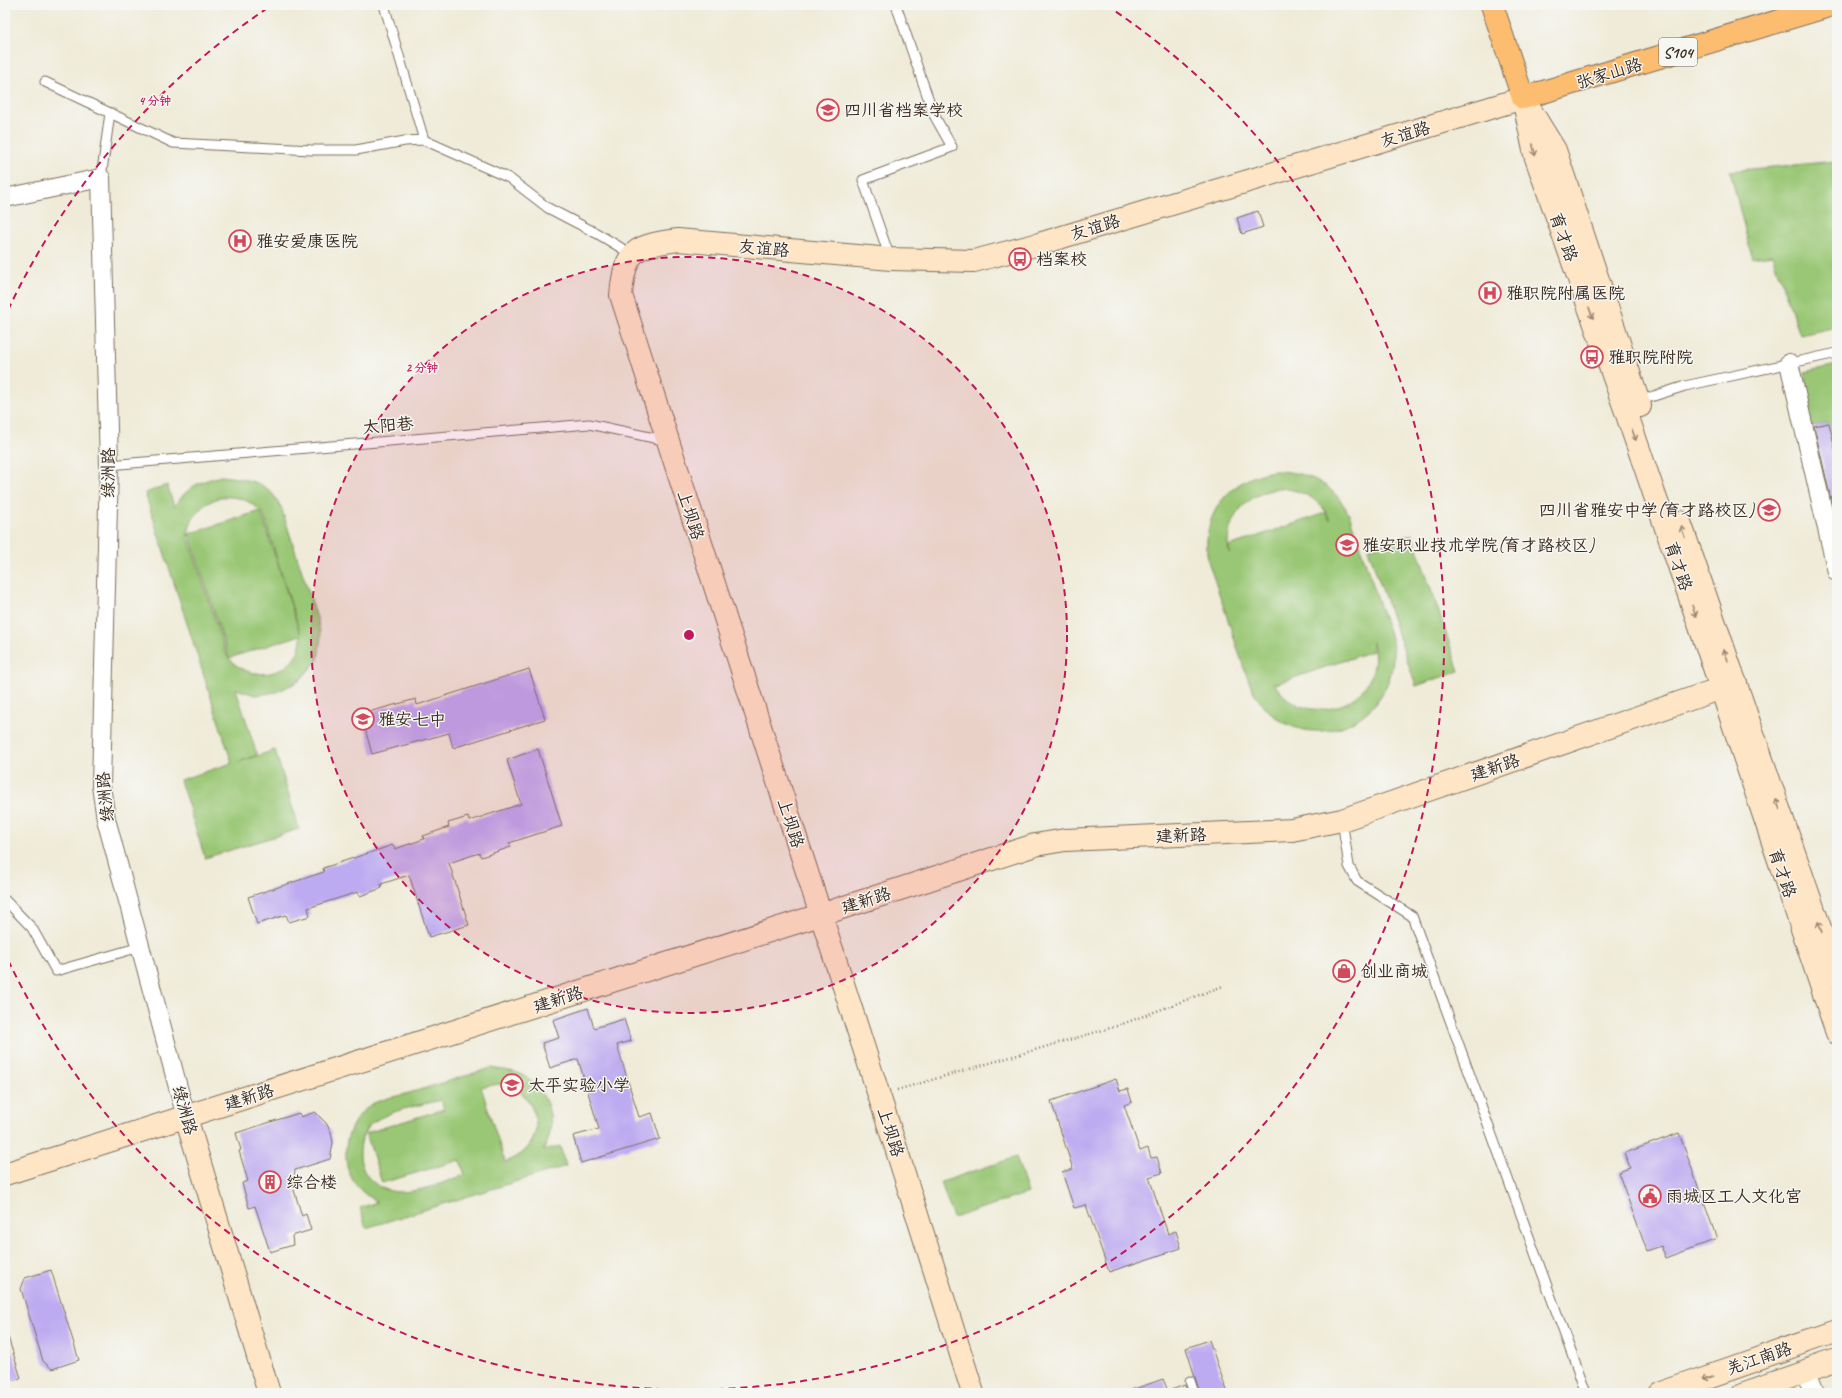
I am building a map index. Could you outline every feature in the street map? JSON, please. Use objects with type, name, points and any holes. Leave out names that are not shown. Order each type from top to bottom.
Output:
[{"type":"main road","name":"育才路","points":[[1492,5],[1523,98]]},
{"type":"main road","name":"张家山路","points":[[1523,98],[1832,5]]},
{"type":"street","name":"友谊路","points":[[633,255],[639,248],[649,244],[678,240],[891,259],[974,261],[1047,242],[1523,98]]},
{"type":"street","name":"育才路","points":[[1523,98],[1555,150],[1631,404],[1729,686],[1837,977]]},
{"type":"street","points":[[5,198],[100,178]]},
{"type":"street","name":"绿洲路","points":[[100,178],[109,465],[102,786],[106,819],[186,1117],[269,1393]]},
{"type":"street","name":"上坝路","points":[[633,255],[623,273],[621,295],[879,1095],[973,1393]]},
{"type":"street","points":[[1789,363],[1837,572]]},
{"type":"street","name":"育才路","points":[[1729,686],[1837,1033]]},
{"type":"street","name":"建新路","points":[[5,1174],[820,915],[1035,845],[1065,840],[1292,830],[1342,820],[1729,686]]},
{"type":"street","name":"羌江南路","points":[[1658,1393],[1837,1331]]},
{"type":"street","name":"羌江南路","points":[[1742,1393],[1837,1360]]},
{"type":"street","points":[[1804,1371],[1813,1393]]},
{"type":"lane","points":[[384,5],[424,140]]},
{"type":"lane","points":[[891,259],[863,180],[952,147],[934,115],[896,5]]},
{"type":"lane","points":[[45,82],[173,143],[312,150],[356,150],[405,141],[424,140],[509,178],[548,208],[598,234],[633,255]]},
{"type":"lane","points":[[100,178],[110,113]]},
{"type":"lane","points":[[1631,404],[1685,386],[1837,353]]},
{"type":"lane","name":"太阳巷","points":[[109,465],[590,424],[668,441]]},
{"type":"lane","points":[[1342,820],[1349,866],[1357,881],[1412,916],[1586,1393]]},
{"type":"lane","points":[[5,900],[32,928],[56,971],[140,947]]},
{"type":"lane","points":[[1190,1381],[1194,1393]]},
{"type":"path","points":[[879,1095],[1117,1026],[1223,986]]},
{"type":"green space","points":[[1837,161],[1837,327],[1800,335],[1772,255],[1752,258],[1730,171]]},
{"type":"green space","points":[[1837,365],[1837,457],[1829,423],[1809,427],[1805,372]]},
{"type":"green space","points":[[1273,471],[1309,477],[1328,488],[1337,496],[1350,517],[1392,641],[1392,666],[1385,689],[1371,708],[1353,722],[1332,729],[1310,731],[1287,724],[1266,709],[1260,702],[1247,677],[1208,561],[1207,544],[1213,514],[1221,501],[1243,482],[1257,475]],"holes":[[[1280,488],[1303,493],[1310,497],[1321,506],[1330,520],[1325,513],[1229,546],[1229,553],[1228,541],[1230,529],[1240,510],[1257,495]],[[1372,642],[1374,662],[1369,680],[1358,694],[1343,704],[1325,709],[1306,708],[1288,699],[1273,682],[1276,684],[1372,651]]]},
{"type":"green space","points":[[221,476],[248,480],[261,485],[272,493],[281,507],[318,621],[321,636],[318,660],[299,681],[277,692],[255,695],[236,689],[257,755],[238,762],[275,750],[299,829],[205,858],[180,780],[232,763],[145,493],[167,485],[174,506],[185,493],[194,486],[212,478]],"holes":[[[221,497],[242,499],[252,504],[260,511],[189,534],[229,657],[226,654],[188,537],[191,523],[202,507]],[[261,513],[263,513],[300,633]],[[301,635],[299,649],[293,660],[283,668],[272,673],[259,674],[247,671],[235,664],[229,658]]]},
{"type":"green space","points":[[1412,534],[1459,671],[1416,686],[1368,549]]},
{"type":"green space","points":[[491,1068],[507,1070],[522,1075],[539,1090],[545,1099],[551,1119],[548,1141],[543,1151],[560,1146],[566,1166],[366,1228],[360,1208],[377,1202],[365,1194],[355,1184],[347,1165],[346,1157],[349,1134],[356,1119],[367,1107],[378,1101]],"holes":[[[499,1084],[514,1088],[524,1096],[531,1106],[535,1116],[536,1125],[535,1133],[528,1148],[521,1154],[505,1162],[481,1087]],[[441,1100],[444,1109],[366,1133],[382,1183],[460,1160],[465,1175],[430,1187],[405,1192],[383,1188],[373,1182],[368,1177],[361,1164],[360,1147],[366,1129],[379,1118],[396,1111]]]},
{"type":"green space","points":[[1016,1157],[1028,1193],[953,1218],[941,1182]]},
{"type":"building","points":[[1258,211],[1263,227],[1242,234],[1237,218]]},
{"type":"building","points":[[1829,423],[1837,457],[1837,525],[1814,426]]},
{"type":"building","points":[[529,669],[545,719],[453,748],[449,733],[372,754],[361,714],[416,699],[417,705]]},
{"type":"building","points":[[538,749],[562,826],[509,843],[511,847],[481,857],[479,853],[449,863],[469,925],[429,937],[409,875],[381,884],[382,888],[360,896],[358,892],[308,908],[310,916],[289,922],[286,915],[257,924],[248,897],[324,872],[323,868],[393,845],[395,849],[424,839],[423,836],[449,827],[448,823],[468,817],[469,821],[521,804],[507,760]]},
{"type":"building","points":[[588,1008],[594,1028],[624,1019],[631,1041],[617,1045],[639,1117],[652,1113],[660,1139],[581,1163],[573,1136],[599,1129],[578,1059],[550,1068],[542,1043],[559,1038],[553,1020]]},
{"type":"building","points":[[1116,1079],[1120,1091],[1128,1089],[1132,1102],[1124,1105],[1140,1151],[1148,1148],[1151,1158],[1157,1157],[1162,1173],[1149,1177],[1168,1234],[1176,1231],[1181,1248],[1109,1272],[1086,1205],[1074,1208],[1062,1172],[1073,1169],[1051,1101]]},
{"type":"building","name":"综合楼","points":[[315,1112],[326,1123],[331,1132],[333,1143],[330,1159],[295,1170],[293,1187],[302,1216],[306,1214],[311,1230],[292,1236],[293,1245],[270,1252],[255,1206],[249,1208],[242,1183],[248,1181],[239,1151],[241,1150],[236,1133],[299,1113],[301,1117]]},
{"type":"building","points":[[1679,1133],[1717,1239],[1666,1258],[1661,1246],[1647,1251],[1618,1172],[1630,1168],[1625,1153]]},
{"type":"building","points":[[51,1270],[79,1360],[52,1369],[43,1361],[21,1289],[25,1278]]},
{"type":"building","points":[[5,1337],[8,1337],[21,1378],[5,1383]]},
{"type":"building","points":[[1209,1340],[1228,1393],[1200,1393],[1186,1348]]},
{"type":"building","points":[[1163,1379],[1168,1391],[1185,1385],[1188,1393],[1129,1393],[1129,1391]]},
{"type":"place","name":"四川省档案学校","points":[[828,110]]},
{"type":"place","name":"雅安爱康医院","points":[[240,241]]},
{"type":"place","name":"档案校","points":[[1020,259]]},
{"type":"place","name":"雅职院附属医院","points":[[1490,293]]},
{"type":"place","name":"雅职院附院","points":[[1592,357]]},
{"type":"place","name":"四川省雅安中学(育才路校区)","points":[[1769,510]]},
{"type":"place","name":"雅安职业技术学院(育才路校区)","points":[[1347,545]]},
{"type":"place","name":"雅安七中","points":[[363,719]]},
{"type":"place","name":"创业商城","points":[[1344,971]]},
{"type":"place","name":"太平实验小学","points":[[512,1085]]},
{"type":"place","name":"综合楼","points":[[270,1182]]},
{"type":"place","name":"雨城区工人文化宫","points":[[1650,1196]]}]
